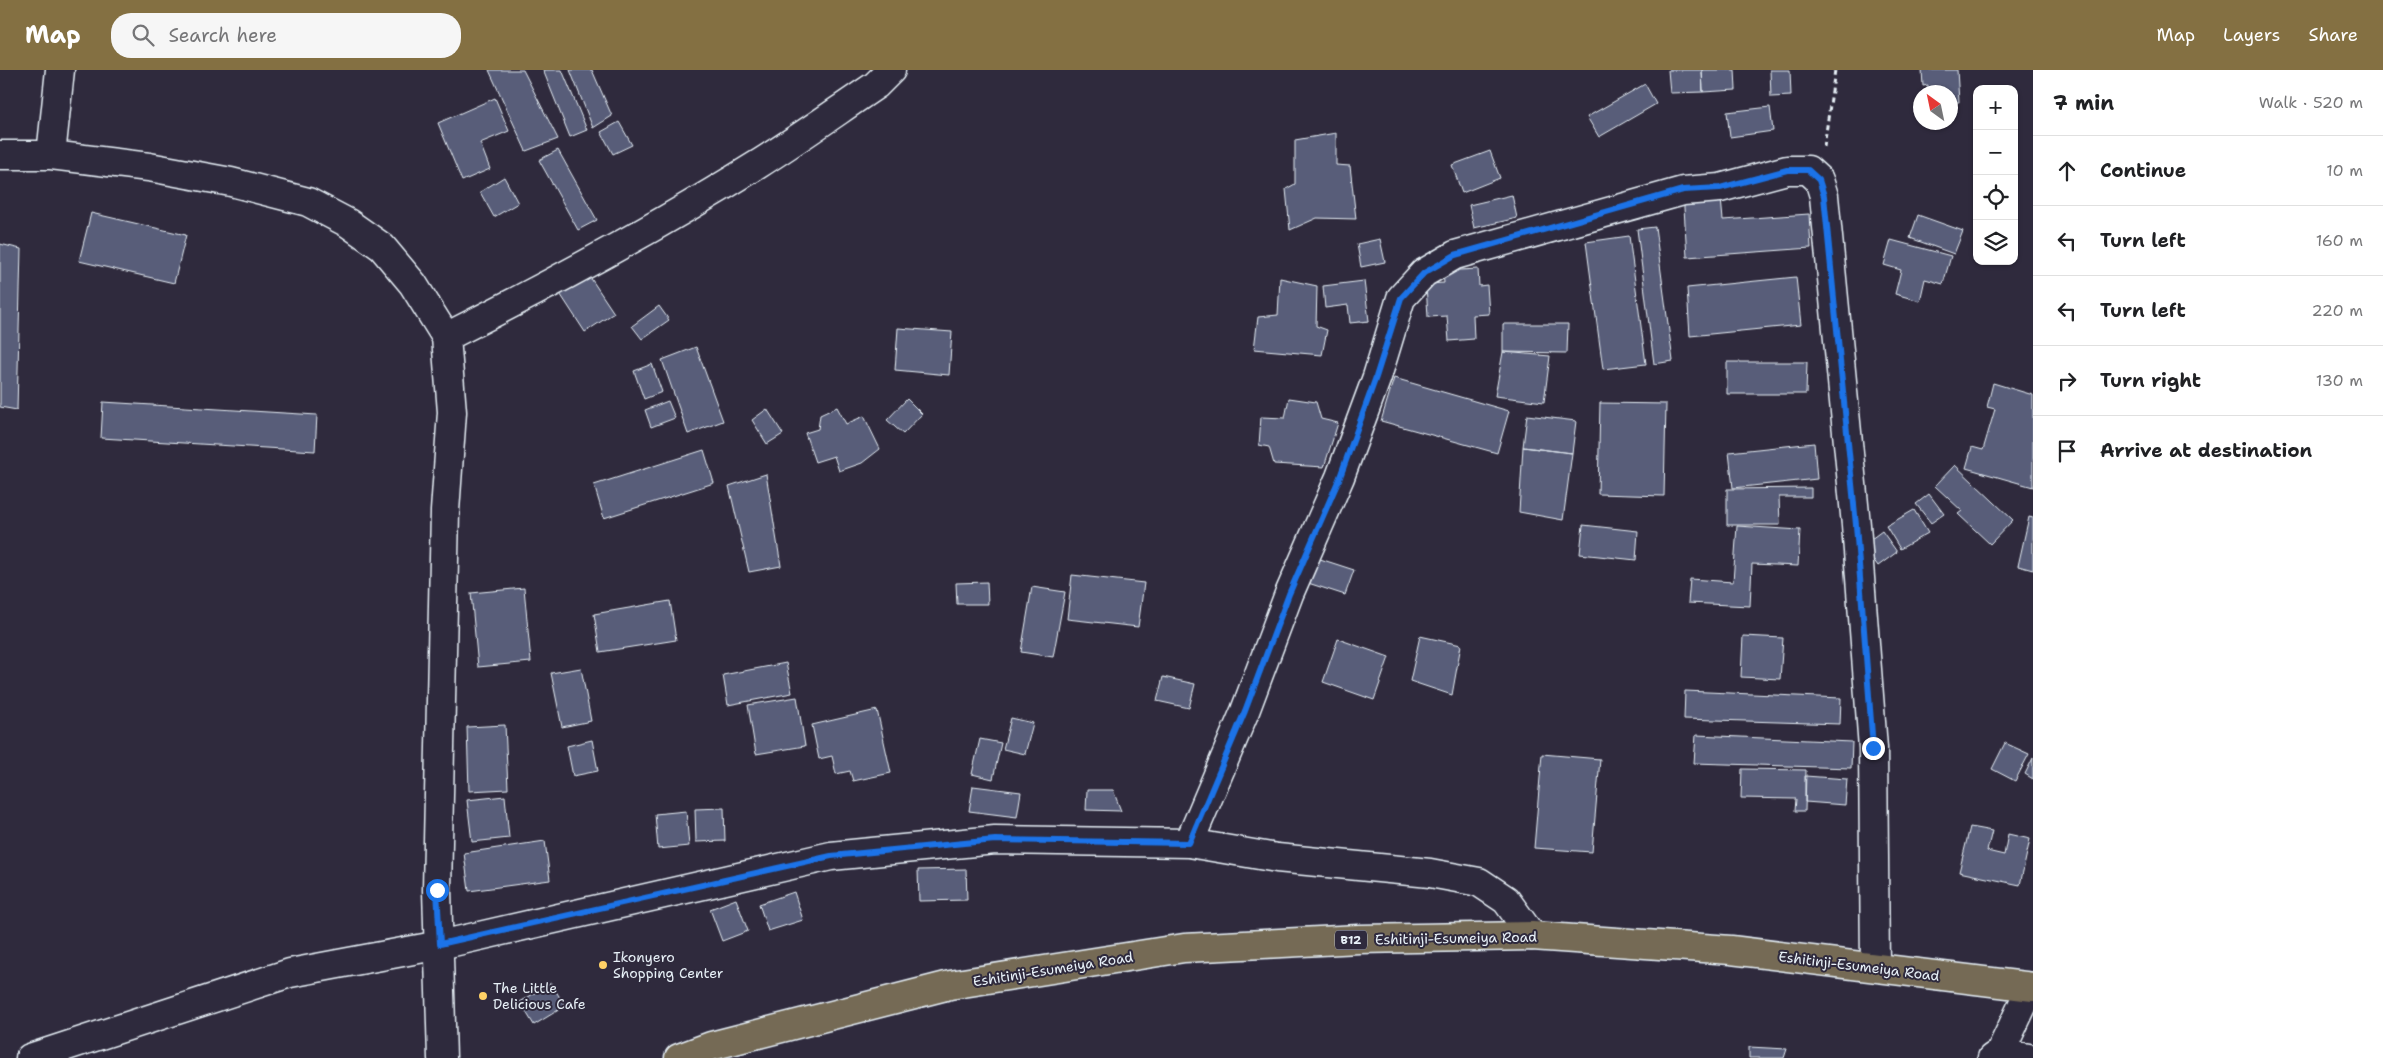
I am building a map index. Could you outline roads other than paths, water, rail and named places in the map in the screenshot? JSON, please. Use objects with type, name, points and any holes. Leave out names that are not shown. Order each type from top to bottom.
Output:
[{"type":"highway","name":"Eshitinji-Esumeiya Road","points":[[679,1058],[711,1046],[950,985],[1184,948],[1359,939],[1532,936],[1732,950],[2032,987]]},
{"type":"street","points":[[51,155],[60,70]]},
{"type":"street","points":[[446,337],[537,292],[750,170],[876,85],[891,70]]},
{"type":"street","points":[[0,155],[51,155],[150,167],[230,182],[308,202],[348,223],[382,247],[413,284],[446,337],[452,412],[445,511],[437,890],[442,1058]]},
{"type":"street","points":[[1189,843],[1245,711],[1289,594],[1340,477],[1376,377],[1401,298],[1424,273],[1455,255],[1683,190],[1720,188],[1787,170],[1808,170],[1819,180],[1824,196],[1855,515],[1873,748],[1876,967]]},
{"type":"street","points":[[30,1058],[290,973],[440,944],[831,856],[995,840],[1189,843],[1277,858],[1430,873],[1479,882],[1506,900],[1532,936]]},
{"type":"street","points":[[2029,1058],[1996,1056],[2032,987]]},
{"type":"place","name":"Ikonyero Shopping Center","points":[[603,965]]},
{"type":"place","name":"The Little Delicious Cafe","points":[[483,996]]}]
